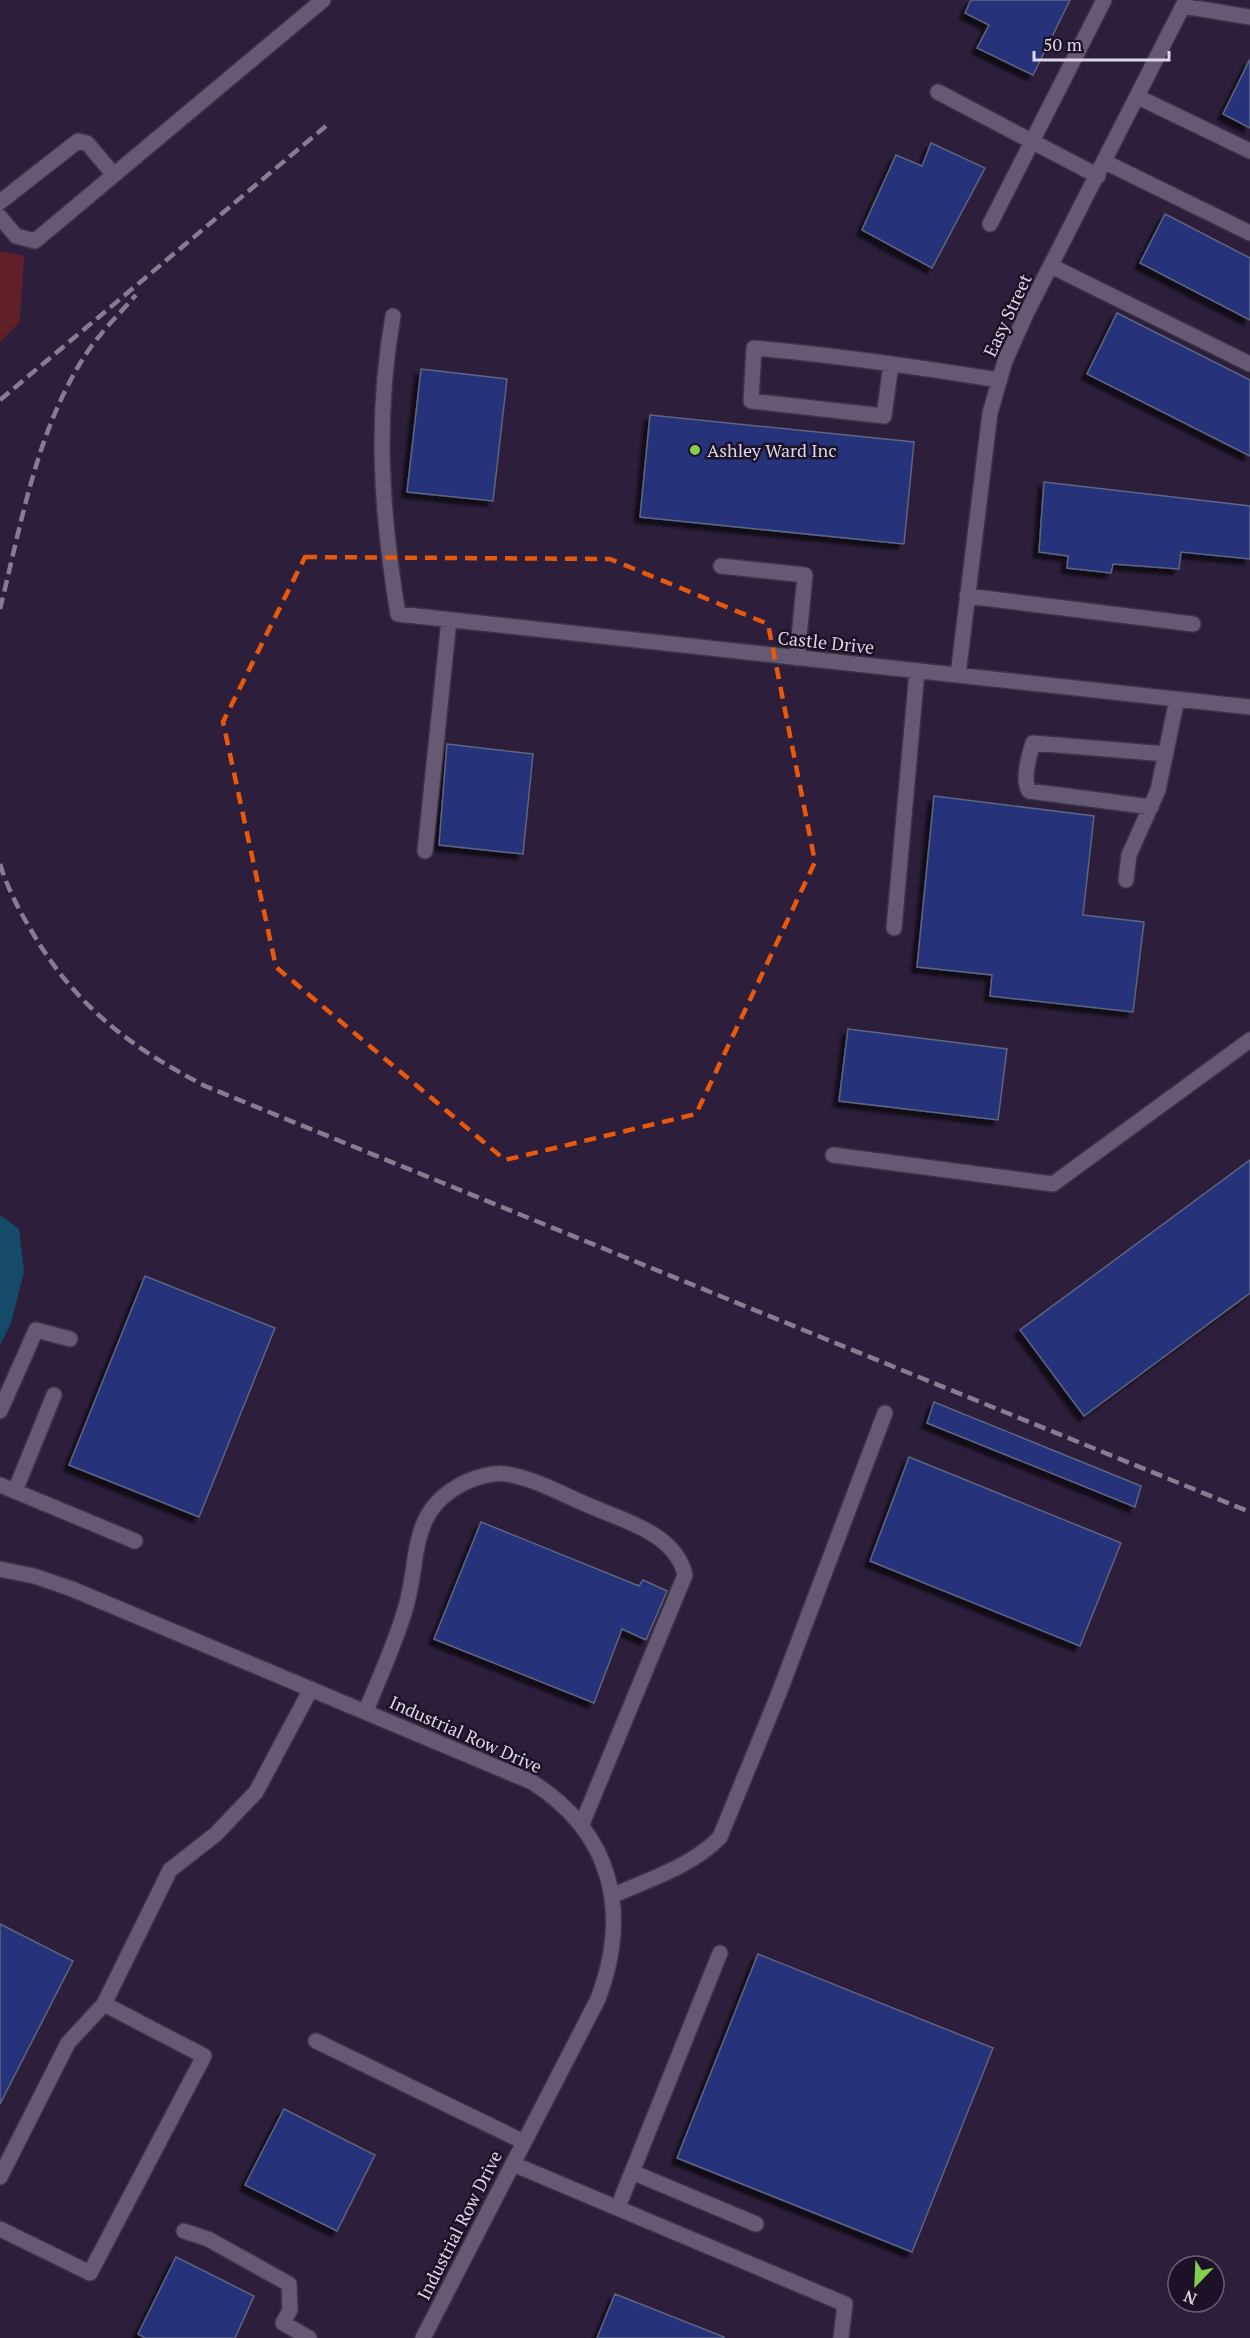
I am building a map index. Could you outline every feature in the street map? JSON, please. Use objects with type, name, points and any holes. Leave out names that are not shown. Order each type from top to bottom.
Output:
[{"type":"street","points":[[0,217],[16,236],[35,241],[323,0]]},
{"type":"street","points":[[990,224],[1034,142],[1104,0]]},
{"type":"street","points":[[1185,3],[1250,17]]},
{"type":"street","name":"Easy Street","points":[[958,675],[987,436],[999,380],[1023,322],[1185,3]]},
{"type":"street","points":[[938,92],[1034,142],[1250,233]]},
{"type":"street","points":[[1138,96],[1250,151]]},
{"type":"street","points":[[0,202],[78,141],[87,143],[114,175]]},
{"type":"street","points":[[1051,266],[1250,364]]},
{"type":"street","name":"Castle Drive","points":[[393,316],[381,408],[384,506],[389,561],[398,614],[1250,707]]},
{"type":"street","points":[[891,364],[884,416],[750,401],[754,348],[891,364],[999,380]]},
{"type":"street","points":[[721,566],[805,575],[797,658]]},
{"type":"street","points":[[967,596],[1193,624]]},
{"type":"street","points":[[425,850],[450,620]]},
{"type":"street","points":[[894,928],[917,671]]},
{"type":"street","points":[[1126,880],[1129,855],[1158,790],[1177,699]]},
{"type":"street","points":[[1151,807],[1029,791],[1026,786],[1029,754],[1033,743],[1166,754]]},
{"type":"street","points":[[833,1155],[1053,1184],[1250,1040]]},
{"type":"street","points":[[0,1411],[36,1329],[69,1340]]},
{"type":"street","points":[[15,1491],[54,1395]]},
{"type":"street","points":[[612,1896],[710,1848],[720,1837],[775,1703],[885,1413]]},
{"type":"street","points":[[366,1712],[406,1608],[426,1515],[439,1498],[458,1486],[476,1477],[505,1473],[537,1484],[658,1537],[683,1565],[685,1575],[582,1824]]},
{"type":"street","points":[[0,1485],[135,1541]]},
{"type":"street","name":"Industrial Row Drive","points":[[0,1569],[34,1576],[72,1589],[532,1782],[554,1796],[582,1824],[598,1854],[612,1896],[613,1949],[608,1974],[598,1999],[423,2338]]},
{"type":"street","points":[[0,2177],[68,2043],[104,2004],[170,1870],[216,1834],[256,1792],[311,1689]]},
{"type":"street","points":[[618,2207],[720,1953]]},
{"type":"street","points":[[0,2229],[90,2273],[204,2056],[104,2004]]},
{"type":"street","points":[[316,2041],[524,2142]]},
{"type":"street","points":[[513,2164],[845,2304],[841,2338]]},
{"type":"street","points":[[632,2172],[756,2224]]},
{"type":"street","points":[[184,2231],[208,2239],[289,2284],[290,2310],[283,2323],[309,2338]]},
{"type":"highlighted area","points":[[305,557],[610,559],[768,624],[815,862],[696,1114],[505,1160],[276,967],[223,722]]},
{"type":"shaded area","points":[[0,0],[1250,0],[1250,2338],[0,2338]]},
{"type":"shaded area","points":[[0,251],[24,256],[20,322],[0,342]]},
{"type":"water","points":[[0,1215],[19,1229],[24,1272],[11,1323],[0,1345]]},
{"type":"building","points":[[971,0],[1070,0],[1033,75],[977,48],[989,25],[965,13]]},
{"type":"building","points":[[1250,59],[1250,128],[1223,114]]},
{"type":"building","points":[[931,143],[985,168],[932,268],[862,230],[896,155],[922,166]]},
{"type":"building","points":[[1165,214],[1250,258],[1250,320],[1140,263]]},
{"type":"building","points":[[1117,313],[1250,380],[1250,456],[1087,374]]},
{"type":"building","points":[[421,369],[507,379],[493,501],[407,492]]},
{"type":"building","points":[[650,415],[914,442],[904,544],[640,517]]},
{"type":"building","points":[[1044,482],[1250,506],[1250,559],[1181,552],[1179,569],[1113,564],[1111,573],[1067,568],[1068,556],[1039,552]]},
{"type":"building","points":[[447,744],[533,754],[523,854],[439,845]]},
{"type":"building","points":[[934,796],[1094,816],[1083,915],[1144,922],[1133,1012],[990,996],[992,975],[917,967]]},
{"type":"building","points":[[848,1029],[1007,1049],[998,1120],[839,1101]]},
{"type":"building","points":[[1250,1160],[1250,1293],[1084,1416],[1020,1330]]},
{"type":"building","points":[[145,1276],[275,1328],[199,1517],[69,1465]]},
{"type":"building","points":[[934,1402],[1141,1486],[1135,1507],[927,1423]]},
{"type":"building","points":[[909,1457],[1121,1543],[1080,1646],[870,1561]]},
{"type":"building","points":[[481,1522],[639,1586],[643,1580],[667,1591],[646,1640],[622,1629],[594,1703],[434,1639]]},
{"type":"building","points":[[0,1924],[73,1961],[0,2104]]},
{"type":"building","points":[[758,1954],[993,2048],[912,2252],[677,2158]]},
{"type":"building","points":[[284,2109],[375,2155],[337,2231],[245,2185]]},
{"type":"building","points":[[176,2257],[254,2296],[235,2338],[145,2338],[138,2334]]},
{"type":"building","points":[[615,2294],[724,2337],[724,2338],[597,2338]]},
{"type":"railway","points":[[0,400],[326,126]]},
{"type":"railway","points":[[0,609],[33,476],[56,411],[70,380],[88,351],[136,295]]},
{"type":"railway","points":[[0,864],[31,930],[48,957],[85,1002],[106,1022],[152,1056],[205,1086],[1250,1512]]},
{"type":"place","name":"Ashley Ward Inc","points":[[695,450]]}]
